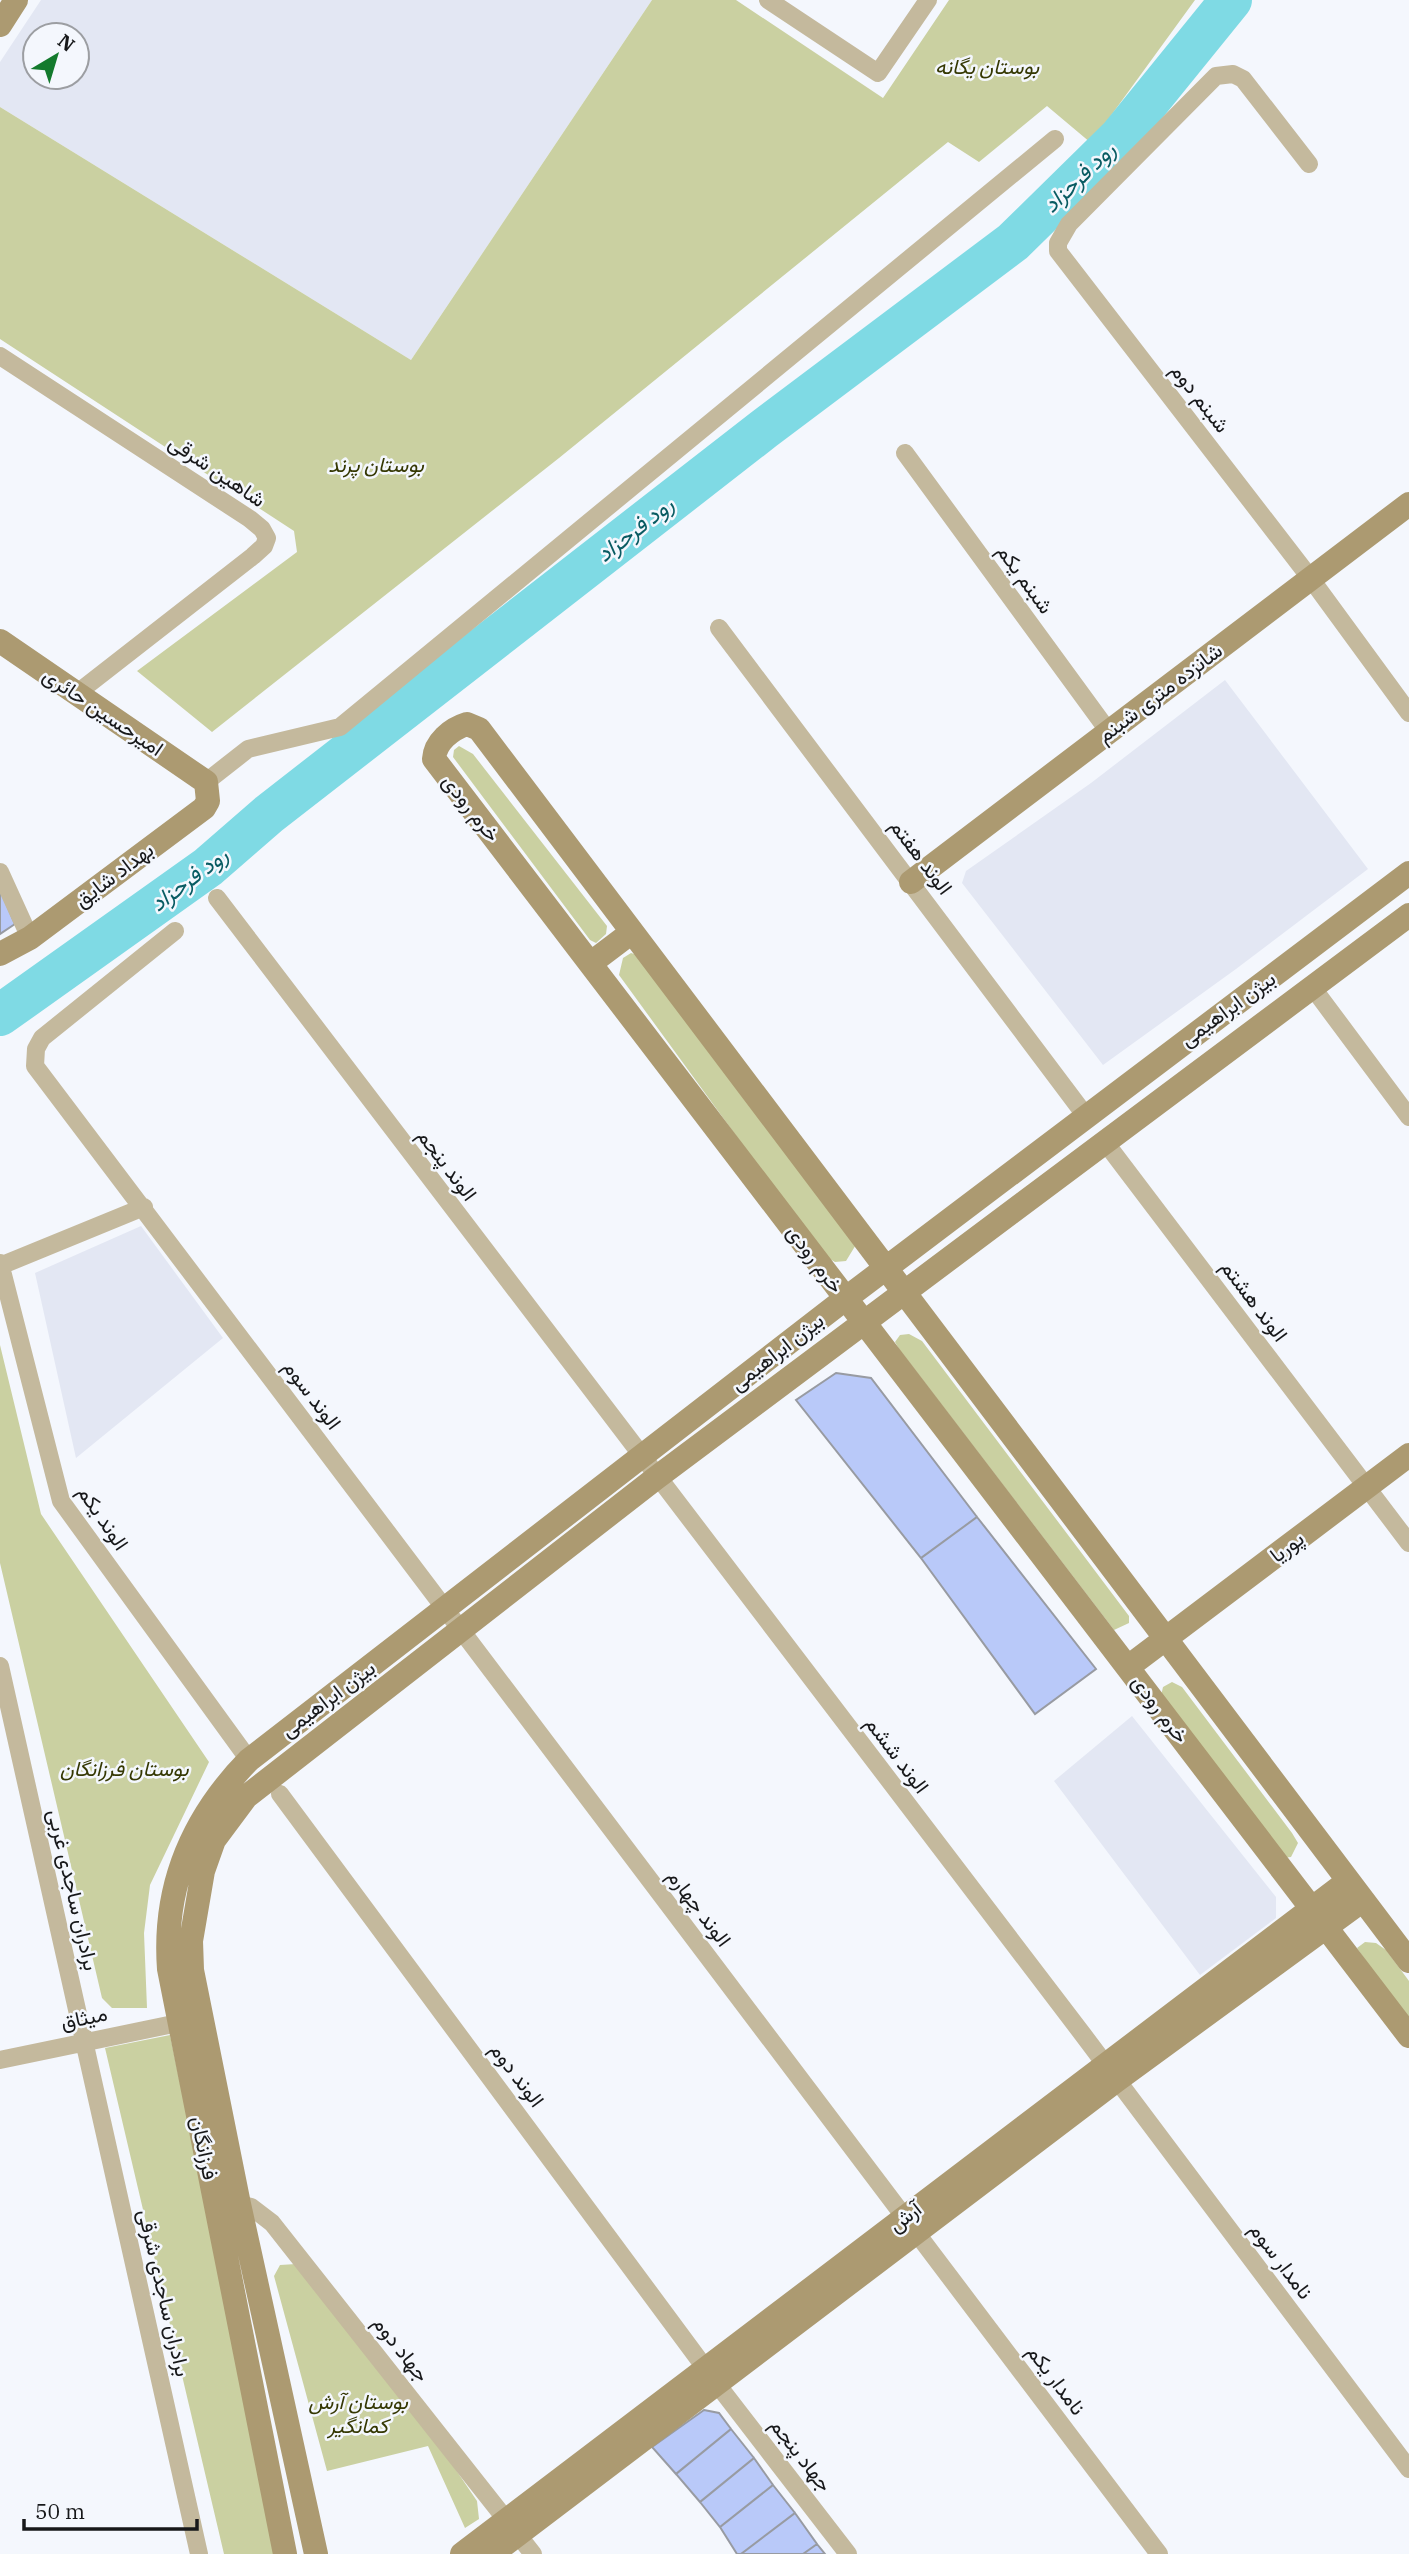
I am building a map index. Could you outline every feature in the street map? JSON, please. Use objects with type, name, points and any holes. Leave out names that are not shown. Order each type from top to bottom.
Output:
[{"type":"street","points":[[0,25],[16,0]]},
{"type":"street","points":[[768,0],[878,73],[928,0]]},
{"type":"street","name":"شبنم دوم","points":[[1309,164],[1243,79],[1233,74],[1216,76],[1069,224],[1058,243],[1062,258],[1311,579],[1409,713]]},
{"type":"street","points":[[205,782],[248,749],[340,727],[1055,139]]},
{"type":"street","name":"شاهین شرقی","points":[[0,356],[250,519],[262,529],[267,538],[264,546],[253,556],[76,694]]},
{"type":"street","name":"شبنم یکم","points":[[905,453],[1109,732]]},
{"type":"street","name":"شانزده متری شبنم","points":[[911,882],[1409,504]]},
{"type":"street","name":"الوند هفتم","points":[[719,628],[1085,1115]]},
{"type":"street","name":"امیرحسین حائری","points":[[0,641],[205,782]]},
{"type":"street","name":"خرم رودی","points":[[1409,1961],[479,729],[467,724],[448,735],[434,751],[434,759],[1409,2036]]},
{"type":"street","name":"بهداد شایق","points":[[0,954],[30,938],[204,808],[209,793],[205,782]]},
{"type":"street","points":[[0,872],[30,938]]},
{"type":"street","name":"بیژن ابراهیمی","points":[[249,1760],[452,1620],[649,1468],[845,1299],[1085,1115],[1409,873]]},
{"type":"street","name":"الوند پنجم","points":[[217,898],[649,1468]]},
{"type":"street","name":"بیژن ابراهیمی","points":[[649,1468],[865,1323],[1409,915]]},
{"type":"street","name":"الوند سوم","points":[[175,932],[42,1038],[36,1049],[35,1066],[144,1207],[452,1620]]},
{"type":"street","points":[[591,963],[632,932]]},
{"type":"street","points":[[1295,960],[1409,1118]]},
{"type":"street","points":[[1085,1115],[1105,1142]]},
{"type":"street","name":"الوند هشتم","points":[[1105,1142],[1409,1543]]},
{"type":"street","points":[[0,1265],[144,1207]]},
{"type":"street","name":"الوند یکم","points":[[0,1265],[61,1501],[249,1760]]},
{"type":"street","name":"پوریا","points":[[1128,1667],[1409,1455]]},
{"type":"street","name":"الوند ششم","points":[[649,1468],[1111,2071]]},
{"type":"street","name":"بیژن ابراهیمی","points":[[271,1784],[452,1620]]},
{"type":"street","name":"الوند چهارم","points":[[452,1620],[911,2225]]},
{"type":"street","name":"برادران ساجدی غربی","points":[[0,1666],[83,2041]]},
{"type":"street","points":[[249,1760],[271,1784]]},
{"type":"street","name":"فرزانگان","points":[[249,1760],[206,1812],[194,1831],[170,1902],[167,1947],[189,2021],[228,2207],[316,2554]]},
{"type":"street","name":"فرزانگان","points":[[189,2021],[191,1941],[203,1871],[214,1840],[230,1817],[271,1784]]},
{"type":"street","name":"الوند دوم","points":[[271,1784],[712,2377]]},
{"type":"street","name":"آرش","points":[[462,2554],[513,2527],[1111,2071],[1355,1890]]},
{"type":"street","name":"میثاق","points":[[0,2060],[189,2021]]},
{"type":"street","name":"برادران ساجدی شرقی","points":[[83,2041],[199,2554]]},
{"type":"street","name":"نامدار سوم","points":[[1111,2071],[1409,2469]]},
{"type":"street","name":"فرزانگان","points":[[228,2207],[285,2554]]},
{"type":"street","name":"جهاد دوم","points":[[228,2207],[251,2207],[272,2223],[533,2554]]},
{"type":"street","name":"نامدار یکم","points":[[911,2225],[1159,2554]]},
{"type":"street","name":"جهاد پنجم","points":[[712,2377],[848,2554]]},
{"type":"street","name":"آرش","points":[[492,2554],[513,2527]]},
{"type":"shaded area","points":[[41,0],[652,0],[411,360],[0,107],[0,62],[21,30],[21,91],[91,91],[91,21],[27,21]]},
{"type":"shaded area","points":[[1225,680],[1368,869],[1103,1065],[962,883],[966,871],[1091,783]]},
{"type":"shaded area","points":[[141,1226],[223,1338],[76,1458],[35,1273]]},
{"type":"shaded area","points":[[1132,1716],[1276,1897],[1276,1918],[1200,1975],[1054,1781]]},
{"type":"green space","points":[[652,0],[736,0],[883,98],[949,0],[1195,0],[1091,143],[1047,106],[979,162],[948,142],[559,458],[212,732],[137,671],[297,552],[294,531],[0,339],[0,107],[411,360]]},
{"type":"green space","points":[[459,746],[473,754],[607,926],[606,934],[596,943],[590,940],[453,757],[454,750]]},
{"type":"green space","points":[[631,953],[640,956],[857,1243],[846,1261],[835,1262],[823,1255],[619,975],[623,958]]},
{"type":"green space","points":[[909,1334],[922,1341],[1129,1616],[1129,1623],[1114,1630],[899,1349],[895,1342],[900,1335]]},
{"type":"green space","name":"بوستان فرزانگان","points":[[0,1345],[41,1514],[209,1762],[150,1885],[144,1933],[147,2008],[112,2008],[102,1998],[0,1563]]},
{"type":"green space","points":[[1172,1682],[1182,1687],[1292,1833],[1298,1843],[1291,1857],[1283,1858],[1161,1696],[1163,1687]]},
{"type":"green space","points":[[1365,1942],[1376,1943],[1386,1950],[1409,1981],[1409,2024],[1357,1948]]},
{"type":"green space","points":[[170,2035],[278,2554],[224,2554],[105,2048]]},
{"type":"green space","name":"بوستان آرش کمانگیر","points":[[296,2264],[435,2439],[477,2501],[479,2519],[465,2528],[428,2446],[327,2471],[274,2276],[280,2265]]},
{"type":"building","points":[[0,889],[15,924],[0,934]]},
{"type":"building","points":[[836,1373],[871,1378],[977,1517],[921,1558],[796,1400]]},
{"type":"building","points":[[977,1517],[1096,1669],[1035,1714],[921,1558]]},
{"type":"building","points":[[704,2410],[719,2413],[731,2429],[676,2474],[652,2447]]},
{"type":"building","points":[[731,2429],[754,2458],[700,2502],[676,2474]]},
{"type":"building","points":[[754,2458],[773,2485],[720,2527],[700,2502]]},
{"type":"building","points":[[773,2485],[795,2513],[741,2554],[737,2554],[720,2527]]},
{"type":"building","points":[[795,2513],[817,2544],[803,2554],[741,2554]]},
{"type":"building","points":[[817,2544],[825,2554],[803,2554]]},
{"type":"waterway","name":"رود فرحزاد","points":[[0,1015],[208,867],[269,814],[764,429],[1013,242],[1120,137],[1231,0]]},
{"type":"park label","name":"بوستان یگانه","points":[[987,67]]},
{"type":"park label","name":"بوستان پرند","points":[[376,465]]}]
